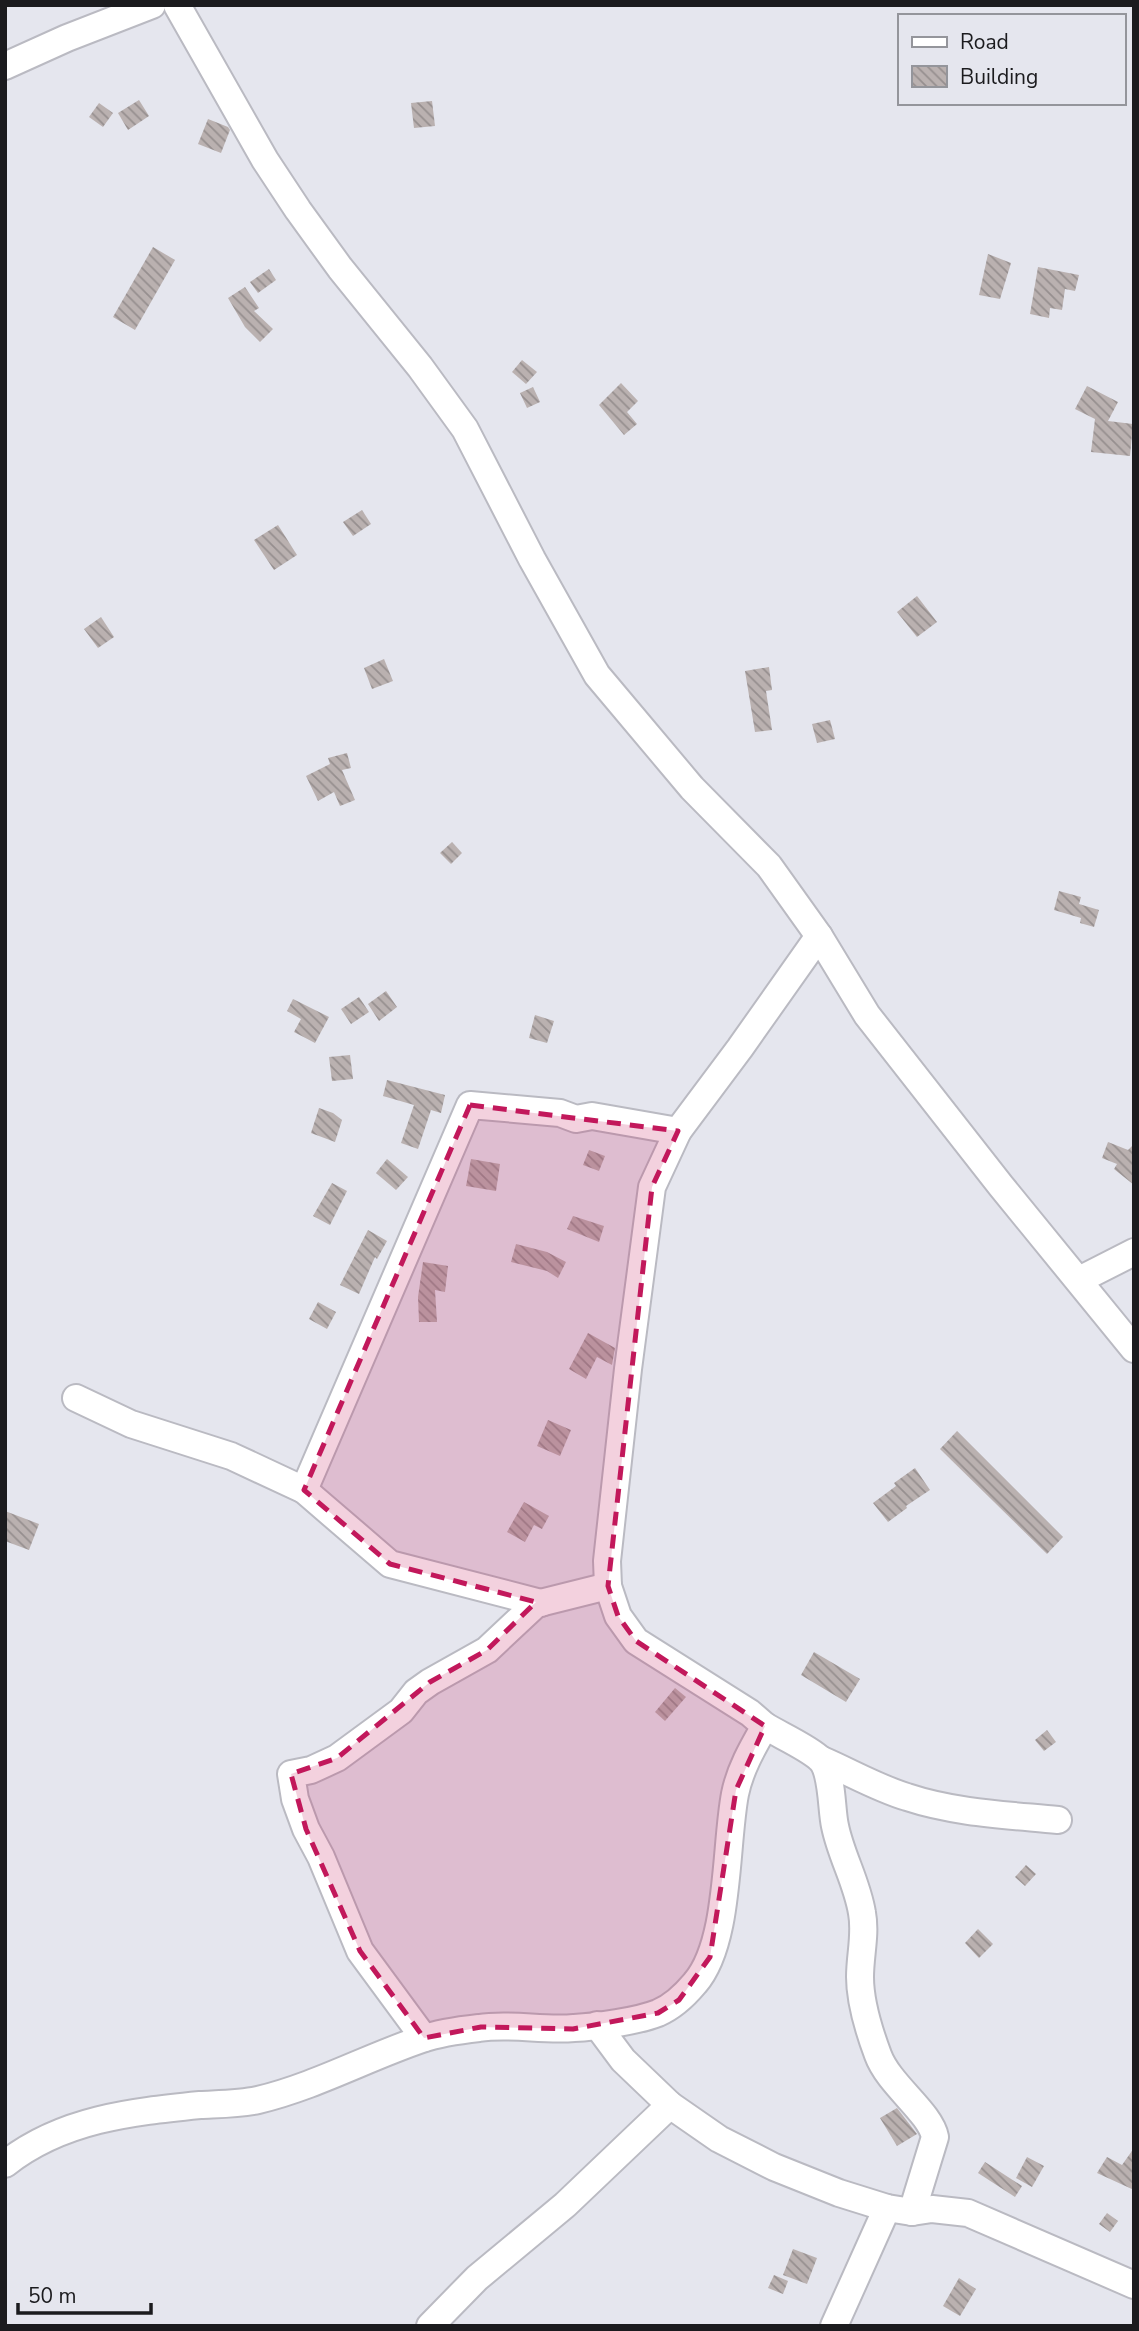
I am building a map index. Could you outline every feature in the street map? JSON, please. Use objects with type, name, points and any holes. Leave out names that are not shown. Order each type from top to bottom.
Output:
[{"type":"street","points":[[5,66],[152,5]]},
{"type":"street","points":[[177,5],[252,139],[298,210],[465,429],[531,559],[597,675],[692,788],[769,866],[819,936],[867,1015],[1134,1349]]},
{"type":"street","points":[[819,936],[678,1131],[652,1187],[608,1548],[608,1586],[618,1616],[636,1641],[822,1760],[908,1798],[959,1810],[1058,1820]]},
{"type":"street","points":[[304,1490],[470,1105],[560,1113],[576,1119],[592,1116],[678,1131]]},
{"type":"street","points":[[1079,1280],[1134,1252]]},
{"type":"street","points":[[76,1398],[131,1424],[231,1456],[304,1490],[390,1564],[541,1603]]},
{"type":"street","points":[[424,2038],[360,1951],[321,1857],[306,1829],[295,1799],[291,1774],[312,1770],[337,1758],[401,1711],[416,1692],[487,1650],[528,1611],[541,1603],[608,1586]]},
{"type":"street","points":[[5,2164],[46,2137],[97,2119],[137,2112],[256,2100],[315,2084],[424,2038],[481,2027],[573,2029],[657,2013],[679,2000],[697,1982],[710,1957],[722,1907],[736,1790],[748,1756],[765,1726]]},
{"type":"street","points":[[822,1760],[828,1776],[835,1829],[856,1884],[863,1916],[860,1977],[866,2014],[878,2057],[891,2081],[931,2126],[935,2137],[899,2210],[834,2326]]},
{"type":"street","points":[[597,2025],[623,2060],[670,2105],[719,2139],[774,2167],[839,2193],[899,2210],[932,2209],[968,2214],[1134,2285]]},
{"type":"street","points":[[430,2326],[477,2278],[565,2205],[670,2105]]},
{"type":"highlighted area","points":[[470,1105],[678,1131],[652,1187],[608,1586],[618,1616],[636,1641],[765,1726],[736,1790],[710,1957],[679,2000],[658,2013],[573,2029],[481,2027],[424,2038],[360,1951],[306,1829],[291,1774],[337,1758],[430,1682],[487,1650],[536,1602],[390,1564],[304,1490]]},
{"type":"building","points":[[139,100],[149,116],[128,130],[118,113]]},
{"type":"building","points":[[432,101],[435,126],[414,128],[411,103]]},
{"type":"building","points":[[99,103],[113,113],[103,127],[89,117]]},
{"type":"building","points":[[208,119],[230,130],[221,153],[198,144]]},
{"type":"building","points":[[153,247],[175,260],[135,330],[113,317]]},
{"type":"building","points":[[988,254],[1011,263],[1000,299],[979,295]]},
{"type":"building","points":[[1038,267],[1079,275],[1075,291],[1065,289],[1062,310],[1050,308],[1049,318],[1030,314]]},
{"type":"building","points":[[269,269],[276,280],[258,293],[250,282]]},
{"type":"building","points":[[245,287],[259,308],[254,311],[273,329],[260,342],[245,327],[228,298]]},
{"type":"building","points":[[522,360],[537,372],[526,384],[512,372]]},
{"type":"building","points":[[621,383],[638,401],[627,412],[637,424],[624,435],[599,405]]},
{"type":"building","points":[[1087,386],[1118,402],[1108,421],[1133,424],[1130,456],[1091,452],[1095,419],[1075,409]]},
{"type":"building","points":[[533,387],[540,402],[527,408],[520,393]]},
{"type":"building","points":[[362,510],[371,524],[353,536],[343,522]]},
{"type":"building","points":[[278,525],[297,555],[274,570],[254,540]]},
{"type":"building","points":[[917,596],[937,622],[917,637],[897,612]]},
{"type":"building","points":[[101,617],[114,637],[98,648],[84,629]]},
{"type":"building","points":[[384,659],[393,681],[372,689],[364,668]]},
{"type":"building","points":[[769,667],[772,690],[766,691],[772,730],[755,732],[745,671]]},
{"type":"building","points":[[830,720],[835,739],[817,743],[812,724]]},
{"type":"building","points":[[347,753],[351,768],[342,770],[355,800],[340,806],[334,792],[318,801],[306,776],[330,764],[328,758]]},
{"type":"building","points":[[452,842],[462,853],[451,864],[440,853]]},
{"type":"building","points":[[1059,891],[1081,897],[1079,904],[1099,910],[1094,927],[1080,923],[1081,918],[1054,910]]},
{"type":"building","points":[[386,991],[397,1007],[379,1021],[368,1004]]},
{"type":"building","points":[[359,997],[369,1012],[351,1024],[341,1009]]},
{"type":"building","points":[[293,999],[329,1017],[315,1043],[294,1032],[301,1019],[287,1011]]},
{"type":"building","points":[[535,1015],[554,1021],[547,1043],[529,1038]]},
{"type":"building","points":[[350,1055],[353,1079],[332,1081],[329,1057]]},
{"type":"building","points":[[387,1080],[445,1095],[441,1113],[431,1110],[418,1149],[401,1143],[414,1105],[383,1096]]},
{"type":"building","points":[[319,1108],[342,1120],[335,1142],[311,1133]]},
{"type":"building","points":[[1108,1142],[1128,1150],[1134,1144],[1134,1185],[1114,1169],[1117,1164],[1102,1158]]},
{"type":"building","points":[[589,1150],[605,1156],[599,1171],[583,1165]]},
{"type":"building","points":[[387,1159],[408,1177],[396,1190],[376,1173]]},
{"type":"building","points":[[471,1159],[500,1164],[496,1191],[466,1186]]},
{"type":"building","points":[[332,1183],[347,1191],[330,1225],[313,1216]]},
{"type":"building","points":[[573,1216],[604,1226],[599,1242],[567,1229]]},
{"type":"building","points":[[368,1230],[387,1241],[377,1259],[375,1257],[359,1294],[340,1285]]},
{"type":"building","points":[[516,1244],[547,1252],[566,1262],[558,1278],[547,1271],[511,1262]]},
{"type":"building","points":[[423,1262],[448,1266],[445,1292],[435,1290],[437,1322],[419,1322],[418,1297]]},
{"type":"building","points":[[318,1302],[336,1312],[327,1329],[309,1319]]},
{"type":"building","points":[[588,1333],[615,1348],[612,1365],[597,1357],[586,1379],[569,1369]]},
{"type":"building","points":[[548,1420],[571,1430],[560,1456],[537,1446]]},
{"type":"building","points":[[957,1431],[1063,1537],[1047,1554],[940,1449]]},
{"type":"building","points":[[915,1468],[930,1490],[888,1522],[873,1503]]},
{"type":"building","points":[[524,1502],[549,1516],[542,1529],[534,1525],[525,1542],[507,1532]]},
{"type":"building","points":[[5,1511],[39,1524],[29,1550],[5,1541]]},
{"type":"building","points":[[814,1652],[860,1679],[846,1702],[801,1675]]},
{"type":"building","points":[[675,1688],[686,1697],[665,1721],[655,1712]]},
{"type":"building","points":[[1047,1730],[1056,1742],[1044,1751],[1035,1740]]},
{"type":"building","points":[[1026,1865],[1036,1874],[1025,1886],[1015,1877]]},
{"type":"building","points":[[978,1929],[993,1944],[979,1958],[965,1943]]},
{"type":"building","points":[[897,2108],[917,2134],[897,2146],[880,2118]]},
{"type":"building","points":[[1134,2148],[1134,2190],[1097,2173],[1107,2157],[1122,2165]]},
{"type":"building","points":[[1027,2157],[1044,2166],[1032,2187],[1016,2178]]},
{"type":"building","points":[[985,2162],[1022,2186],[1015,2197],[978,2173]]},
{"type":"building","points":[[1107,2213],[1118,2221],[1110,2232],[1099,2224]]},
{"type":"building","points":[[793,2249],[817,2258],[807,2284],[783,2275]]},
{"type":"building","points":[[774,2275],[788,2281],[783,2294],[768,2288]]},
{"type":"building","points":[[959,2278],[976,2289],[960,2316],[943,2306]]}]
